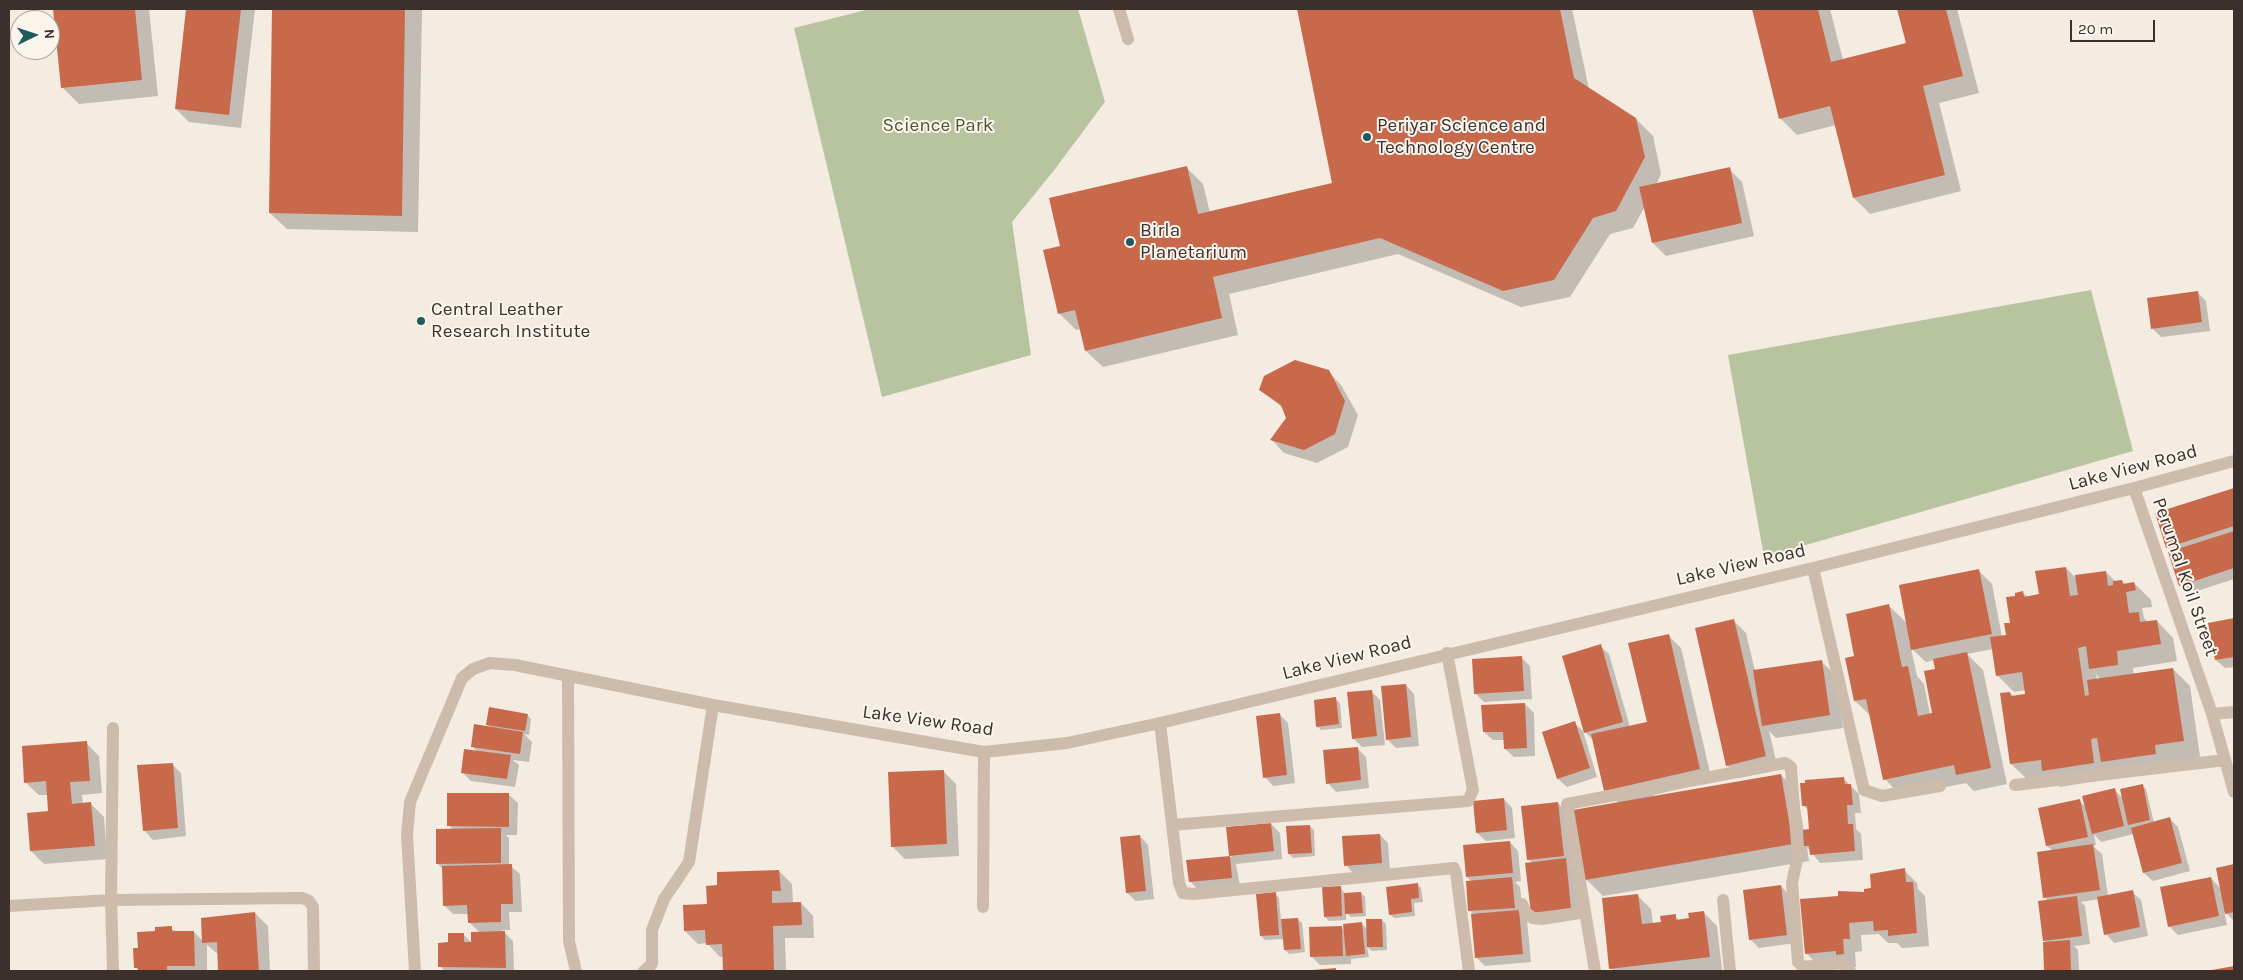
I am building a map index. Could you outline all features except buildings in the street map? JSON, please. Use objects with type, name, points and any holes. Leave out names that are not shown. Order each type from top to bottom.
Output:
[{"type":"street","points":[[1119,9],[1128,39]]},
{"type":"street","name":"Lake View Road","points":[[415,971],[407,835],[410,802],[462,678],[473,669],[490,663],[515,665],[712,705],[984,752],[1067,743],[1160,723],[1447,653],[1813,568],[2134,488],[2234,460]]},
{"type":"street","name":"Perumal Koil Street","points":[[2134,488],[2212,714],[2234,792]]},
{"type":"street","points":[[1813,568],[1864,790],[1882,796],[1940,786]]},
{"type":"street","points":[[1172,826],[1468,801],[1473,790],[1447,653]]},
{"type":"street","points":[[568,676],[569,941],[576,971]]},
{"type":"street","points":[[644,971],[652,964],[652,930],[664,899],[689,862],[712,705]]},
{"type":"street","points":[[2212,714],[2234,712]]},
{"type":"street","points":[[1160,723],[1180,888],[1183,893],[1188,895],[1454,868],[1469,971]]},
{"type":"street","points":[[113,728],[111,900],[113,971]]},
{"type":"street","points":[[983,907],[984,752]]},
{"type":"street","points":[[2015,785],[2225,760]]},
{"type":"street","points":[[1595,971],[1567,809],[1568,803],[1785,763],[1791,766],[1792,770],[1798,856],[1792,883],[1798,962],[1803,967],[1843,962],[1850,971]]},
{"type":"street","points":[[9,906],[111,900],[302,898],[309,901],[313,907],[314,971]]},
{"type":"street","points":[[1723,900],[1730,971]]},
{"type":"street","points":[[1522,904],[1526,913],[1533,918],[1542,920],[1585,912]]},
{"type":"green space","name":"Science Park","points":[[870,9],[1078,9],[1105,102],[1055,169],[1012,222],[1031,355],[882,397],[794,28]]},
{"type":"green space","points":[[2091,290],[2133,451],[1764,557],[1728,355]]},
{"type":"place","name":"Periyar Science and Technology Centre","points":[[1367,137]]},
{"type":"place","name":"Birla Planetarium","points":[[1130,242]]},
{"type":"place","name":"Central Leather Research Institute","points":[[421,321]]}]
